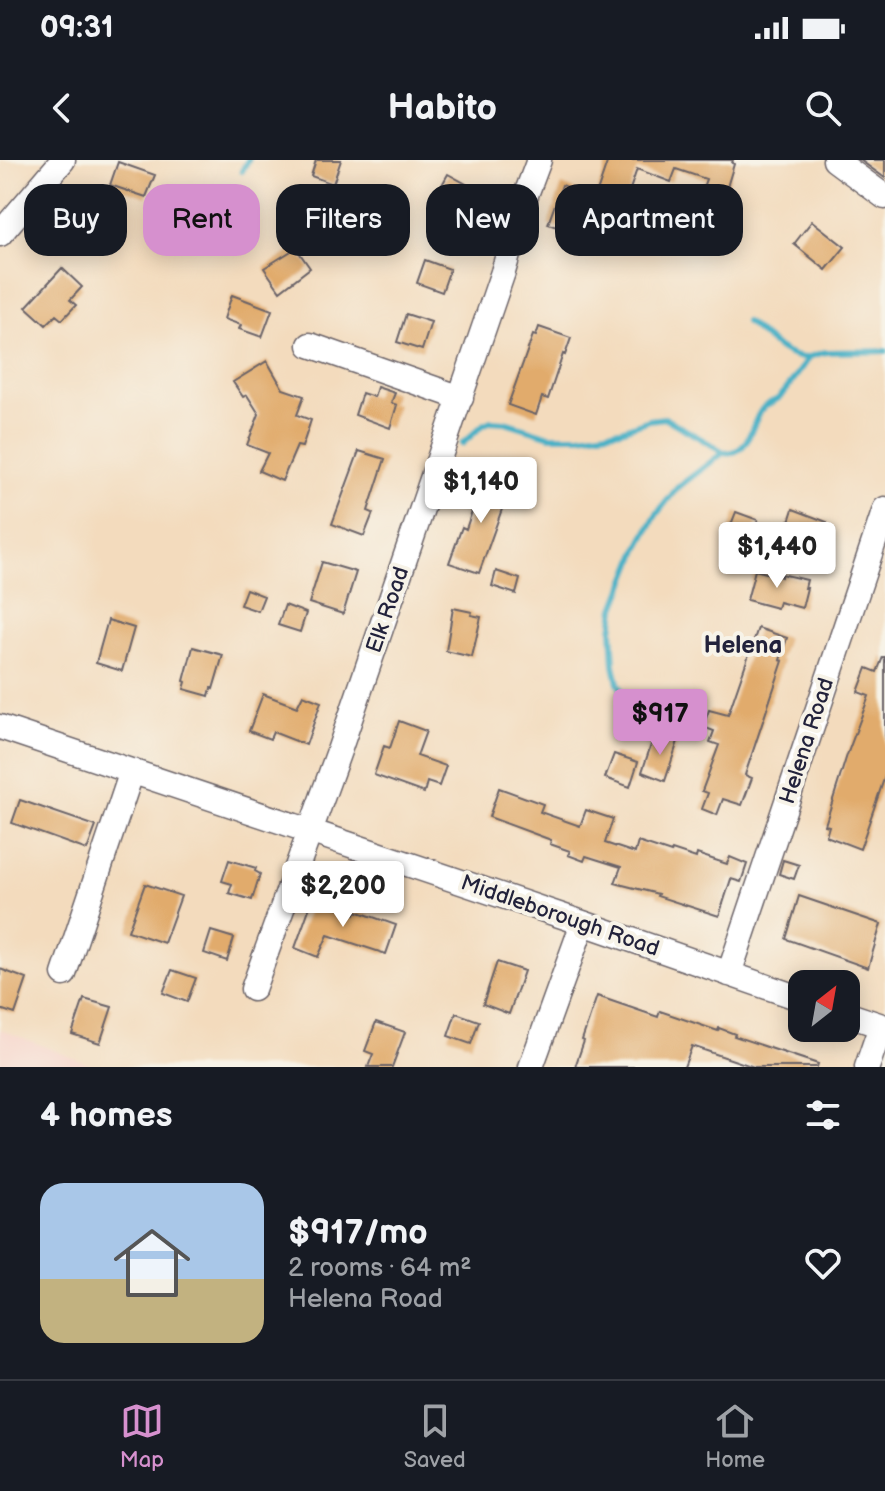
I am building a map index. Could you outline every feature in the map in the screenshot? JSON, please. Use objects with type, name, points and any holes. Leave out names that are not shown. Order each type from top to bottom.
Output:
[{"type":"street","points":[[0,234],[63,160]]},
{"type":"street","name":"Elk Road","points":[[253,989],[461,398],[539,160]]},
{"type":"street","points":[[835,160],[885,197]]},
{"type":"street","points":[[310,345],[461,398]]},
{"type":"street","name":"Helena Road","points":[[729,974],[885,509]]},
{"type":"street","name":"Middleborough Road","points":[[0,727],[788,994]]},
{"type":"street","points":[[64,974],[132,771]]},
{"type":"street","points":[[531,1067],[583,923]]},
{"type":"street","points":[[860,1019],[883,1027],[867,1067]]},
{"type":"shaded area","points":[[0,1029],[96,1067],[0,1067]]},
{"type":"building","points":[[316,160],[341,160],[333,184],[311,176]]},
{"type":"building","points":[[608,160],[733,160],[734,164],[728,184],[704,184],[706,179],[676,169],[671,182],[637,169],[632,184],[600,184]]},
{"type":"building","points":[[860,160],[885,160],[885,178]]},
{"type":"building","points":[[118,162],[155,175],[151,184],[143,184],[143,196],[127,191],[127,184],[110,184]]},
{"type":"building","points":[[448,174],[466,184],[443,184]]},
{"type":"building","points":[[555,204],[555,226],[548,224]]},
{"type":"building","points":[[812,221],[845,247],[826,270],[794,244]]},
{"type":"building","points":[[283,256],[302,256],[310,268],[280,291],[264,268]]},
{"type":"building","points":[[425,260],[450,269],[442,292],[417,283]]},
{"type":"building","points":[[62,268],[82,287],[70,300],[76,305],[62,320],[56,315],[46,325],[26,307]]},
{"type":"building","points":[[232,295],[272,310],[262,337],[239,329],[241,325],[224,319]]},
{"type":"building","points":[[406,314],[431,322],[422,350],[397,342]]},
{"type":"building","points":[[539,327],[571,338],[548,399],[542,397],[536,415],[508,405],[533,335],[536,336]]},
{"type":"building","points":[[267,361],[283,389],[304,396],[297,415],[311,420],[302,447],[297,446],[282,481],[259,471],[268,453],[247,445],[259,414],[247,395],[243,397],[233,382]]},
{"type":"building","points":[[377,387],[395,393],[391,403],[397,405],[390,428],[355,415],[362,393],[374,397]]},
{"type":"building","points":[[359,451],[385,459],[368,511],[373,513],[364,536],[332,524]]},
{"type":"building","points":[[484,475],[511,484],[479,573],[449,563],[462,527],[466,529]]},
{"type":"building","points":[[793,509],[827,522],[819,546],[785,534]]},
{"type":"building","points":[[736,512],[758,520],[750,543],[727,535]]},
{"type":"building","points":[[322,562],[356,572],[343,614],[309,603]]},
{"type":"building","points":[[755,570],[807,580],[802,608],[779,602],[777,608],[747,600]]},
{"type":"building","points":[[496,571],[520,579],[516,594],[492,586]]},
{"type":"building","points":[[246,589],[264,596],[258,611],[240,605]]},
{"type":"building","points":[[285,605],[306,613],[300,632],[278,625]]},
{"type":"building","points":[[453,608],[481,617],[472,657],[446,651]]},
{"type":"building","points":[[108,620],[134,628],[122,671],[96,663]]},
{"type":"building","points":[[758,628],[787,638],[780,660],[783,661],[745,775],[752,778],[742,805],[723,799],[717,815],[702,809],[708,793],[702,791],[719,745],[710,742],[714,731],[703,727],[709,710],[728,715]]},
{"type":"building","points":[[193,647],[223,655],[209,696],[184,689]]},
{"type":"building","points":[[883,657],[885,776],[860,849],[826,836],[829,826],[825,825],[869,696],[858,692],[867,668],[877,672]]},
{"type":"building","points":[[263,694],[297,707],[303,695],[321,702],[306,745],[273,732],[270,739],[249,731]]},
{"type":"building","points":[[399,721],[426,731],[417,756],[446,766],[439,786],[427,782],[424,793],[374,775],[384,746],[390,748]]},
{"type":"building","points":[[655,733],[678,741],[665,781],[642,772]]},
{"type":"building","points":[[614,754],[638,762],[630,787],[605,778]]},
{"type":"building","points":[[499,788],[543,804],[540,812],[580,826],[586,810],[613,819],[605,843],[635,853],[638,842],[671,853],[672,850],[696,858],[697,854],[727,864],[730,857],[747,864],[741,882],[731,879],[719,916],[658,894],[615,883],[621,867],[586,856],[584,861],[568,855],[570,851],[550,844],[551,840],[489,817]]},
{"type":"building","points":[[20,800],[96,826],[87,850],[12,823]]},
{"type":"building","points":[[229,860],[256,868],[255,871],[260,874],[252,900],[229,893],[232,884],[222,881]]},
{"type":"building","points":[[783,860],[799,865],[794,879],[779,874]]},
{"type":"building","points":[[145,884],[181,896],[164,943],[128,931]]},
{"type":"building","points":[[799,896],[881,924],[868,968],[786,939]]},
{"type":"building","points":[[313,898],[396,925],[386,954],[328,935],[318,957],[295,948]]},
{"type":"building","points":[[211,931],[234,938],[227,961],[204,953]]},
{"type":"building","points":[[497,962],[524,971],[509,1014],[483,1004]]},
{"type":"building","points":[[0,969],[27,979],[15,1014],[0,1009]]},
{"type":"building","points":[[172,970],[196,978],[187,1002],[163,993]]},
{"type":"building","points":[[597,996],[658,1017],[660,1011],[718,1031],[719,1028],[818,1064],[817,1067],[754,1067],[692,1046],[684,1067],[575,1067]]},
{"type":"building","points":[[84,999],[112,1007],[100,1043],[72,1034]]},
{"type":"building","points":[[456,1013],[479,1021],[471,1044],[448,1036]]},
{"type":"building","points":[[376,1022],[405,1032],[392,1067],[368,1067],[373,1054],[365,1051]]},
{"type":"waterway","points":[[242,171],[248,160]]},
{"type":"waterway","points":[[746,322],[773,344],[796,357],[807,358],[828,352],[885,351]]},
{"type":"waterway","points":[[462,444],[491,421],[505,422],[550,436],[580,436],[621,430],[665,418],[724,452],[733,452],[744,444],[763,408],[783,394],[810,357]]},
{"type":"waterway","points":[[644,735],[618,683],[612,630],[615,608],[640,545],[656,515],[677,488],[724,452]]},
{"type":"district","name":"Helena","points":[[743,645]]}]
